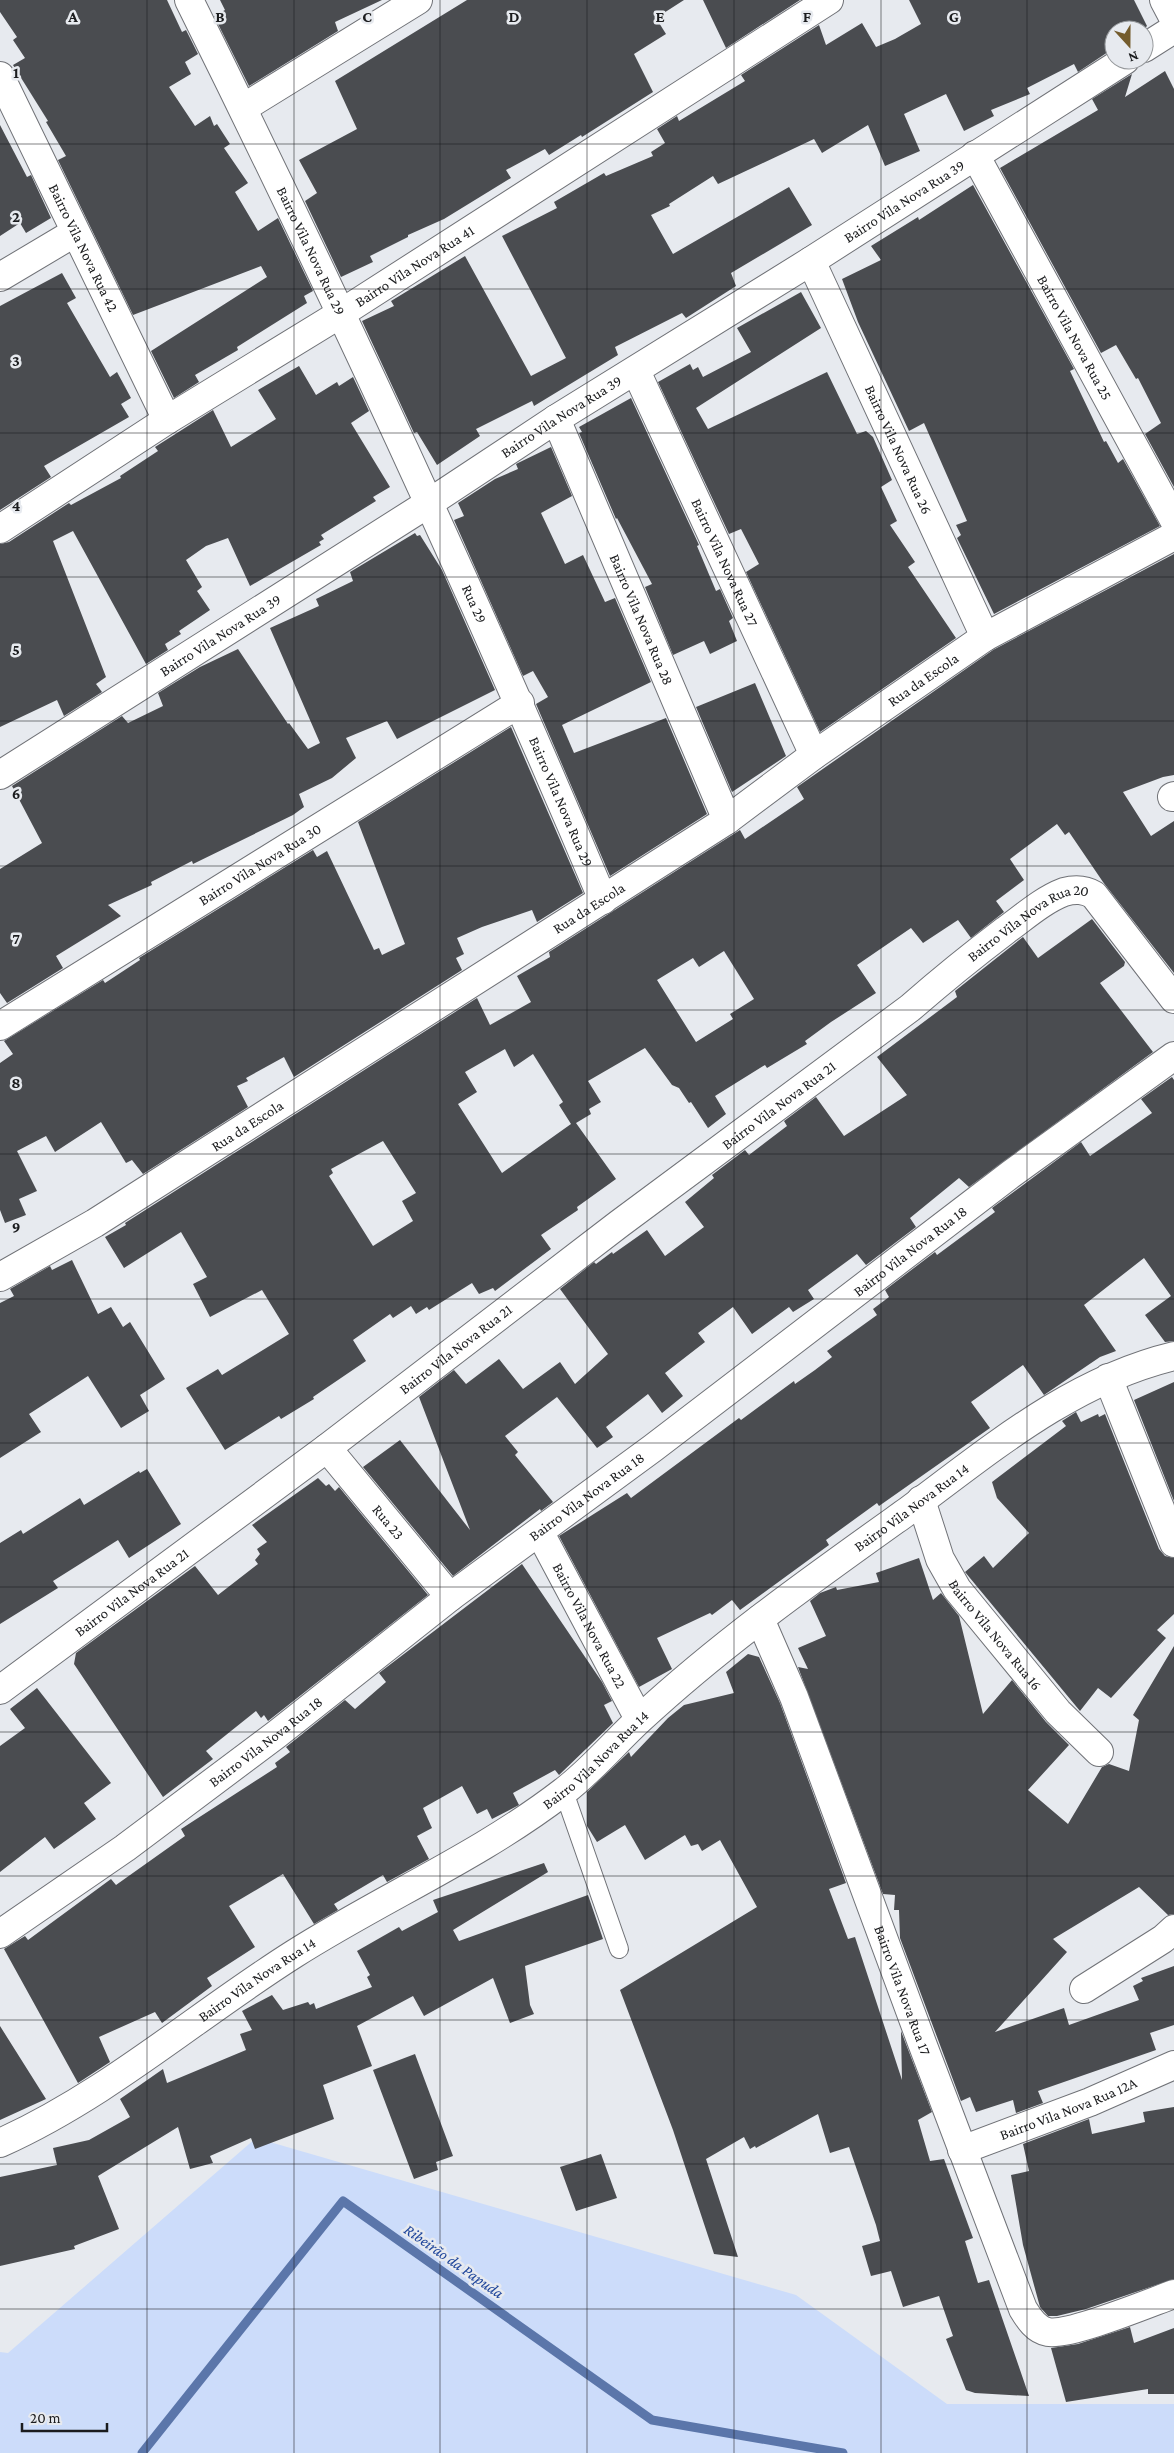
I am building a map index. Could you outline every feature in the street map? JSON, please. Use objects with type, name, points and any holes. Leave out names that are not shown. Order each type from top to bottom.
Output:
[{"type":"street","name":"Bairro Vila Nova Rua 29","points":[[189,0],[243,108],[429,502]]},
{"type":"street","points":[[243,108],[417,0]]},
{"type":"street","name":"Bairro Vila Nova Rua 41","points":[[0,529],[167,420],[340,314],[829,0]]},
{"type":"street","points":[[1164,0],[1174,20]]},
{"type":"street","points":[[1154,42],[1174,29]]},
{"type":"street","name":"Bairro Vila Nova Rua 39","points":[[0,775],[556,419],[811,261],[1109,70]]},
{"type":"street","name":"Bairro Vila Nova Rua 42","points":[[0,76],[74,233],[167,420]]},
{"type":"street","name":"Bairro Vila Nova Rua 25","points":[[975,155],[1174,520]]},
{"type":"street","points":[[0,277],[74,233]]},
{"type":"street","name":"Bairro Vila Nova Rua 26","points":[[811,261],[985,637]]},
{"type":"street","name":"Bairro Vila Nova Rua 27","points":[[636,371],[814,755]]},
{"type":"street","name":"Bairro Vila Nova Rua 28","points":[[556,419],[727,820]]},
{"type":"street","name":"Rua 29","points":[[429,502],[520,703]]},
{"type":"street","name":"Rua da Escola","points":[[0,1278],[95,1223],[727,820],[814,755],[985,637],[1174,536]]},
{"type":"street","name":"Bairro Vila Nova Rua 29","points":[[520,703],[602,900]]},
{"type":"street","name":"Bairro Vila Nova Rua 30","points":[[0,1026],[520,703]]},
{"type":"street","name":"Bairro Vila Nova Rua 20","points":[[910,1008],[954,970],[1034,909],[1055,896],[1077,890],[1094,895],[1104,905],[1174,999]]},
{"type":"street","name":"Bairro Vila Nova Rua 21","points":[[0,1690],[327,1448],[619,1224],[910,1008]]},
{"type":"street","name":"Bairro Vila Nova Rua 18","points":[[0,1934],[126,1848],[278,1734],[450,1596],[540,1533],[1011,1174],[1174,1056]]},
{"type":"street","name":"Bairro Vila Nova Rua 14","points":[[0,2143],[32,2129],[117,2077],[268,1970],[348,1919],[499,1836],[564,1792],[639,1719],[760,1619],[995,1445],[1060,1402],[1108,1378],[1174,1356]]},
{"type":"street","points":[[1108,1378],[1174,1544]]},
{"type":"street","name":"Rua 23","points":[[327,1448],[450,1596]]},
{"type":"street","name":"Bairro Vila Nova Rua 16","points":[[921,1500],[940,1559],[957,1589],[1058,1712],[1099,1752]]},
{"type":"street","name":"Bairro Vila Nova Rua 22","points":[[540,1533],[639,1719]]},
{"type":"street","name":"Bairro Vila Nova Rua 17","points":[[760,1619],[794,1696],[962,2150],[1023,2309],[1036,2326],[1050,2332],[1070,2330],[1174,2294]]},
{"type":"street","points":[[1084,1989],[1163,1939],[1174,1929]]},
{"type":"street","name":"Bairro Vila Nova Rua 12A","points":[[962,2150],[1090,2102],[1174,2065]]},
{"type":"lane","points":[[564,1792],[619,1948]]},
{"type":"shaded area","points":[[256,2138],[796,2295],[947,2404],[1174,2404],[1174,2453],[0,2453],[0,2352],[8,2353]]},
{"type":"building","points":[[0,0],[167,0],[182,32],[186,30],[198,54],[185,62],[191,74],[169,87],[195,126],[210,116],[214,126],[217,124],[230,144],[224,148],[248,183],[235,192],[258,231],[278,218],[313,291],[304,296],[307,303],[237,347],[238,350],[195,375],[199,382],[174,398],[151,351],[267,277],[261,266],[133,315],[58,160],[66,156],[46,122],[48,121],[13,65],[25,58],[13,40],[17,37],[0,12]]},
{"type":"building","points":[[220,0],[382,0],[335,22],[338,31],[249,86],[214,16],[225,10]]},
{"type":"building","points":[[467,0],[684,0],[656,18],[666,34],[634,54],[653,92],[582,137],[581,135],[549,155],[545,149],[506,170],[511,178],[444,219],[408,235],[408,237],[370,256],[373,262],[341,277],[305,201],[317,193],[299,160],[357,129],[335,81]]},
{"type":"building","points":[[703,0],[800,0],[726,48]]},
{"type":"building","points":[[909,0],[1134,0],[1144,20],[1104,20],[1104,55],[1078,72],[1074,64],[1027,88],[1030,94],[991,110],[994,116],[964,131],[946,94],[904,114],[920,151],[885,166],[868,125],[822,153],[814,139],[718,184],[713,176],[669,204],[670,206],[651,215],[673,254],[789,187],[812,225],[731,273],[736,286],[686,318],[682,313],[615,347],[618,355],[534,406],[532,401],[476,429],[480,436],[437,465],[417,432],[414,433],[362,321],[394,306],[391,301],[465,256],[531,376],[566,358],[502,236],[557,208],[554,202],[604,173],[606,176],[653,156],[651,152],[665,143],[657,129],[677,116],[679,121],[745,81],[741,75],[819,25],[826,45],[862,23],[876,47],[895,39],[921,24]]},
{"type":"building","points":[[1165,71],[1174,89],[1174,487],[1145,434],[1161,423],[1138,378],[1136,379],[1116,345],[1101,353],[1000,168],[1098,110],[1092,99],[1132,74],[1125,97]]},
{"type":"building","points":[[0,125],[27,177],[31,175],[51,218],[26,233],[20,223],[0,236]]},
{"type":"building","points":[[973,185],[1074,369],[1070,371],[1104,442],[1106,441],[1118,463],[1123,459],[1160,526],[994,614],[957,538],[961,535],[956,525],[967,521],[924,423],[909,431],[858,322],[842,279],[881,260],[871,246],[918,217],[919,220]]},
{"type":"building","points":[[62,273],[76,298],[67,303],[110,377],[117,372],[131,398],[121,404],[129,417],[44,466],[51,477],[0,510],[0,306]]},
{"type":"building","points":[[801,292],[821,328],[696,408],[708,429],[827,372],[857,434],[866,431],[873,437],[892,480],[881,487],[897,521],[890,525],[915,562],[908,567],[956,638],[820,732],[746,572],[759,564],[741,529],[729,534],[658,382],[690,364],[693,370],[698,367],[703,377],[751,352],[737,328]]},
{"type":"building","points":[[299,366],[316,395],[337,382],[339,386],[353,377],[369,411],[351,423],[390,487],[373,497],[376,501],[321,535],[324,539],[319,542],[321,545],[250,586],[228,538],[206,546],[186,560],[202,587],[197,591],[210,610],[179,631],[181,634],[165,644],[168,650],[146,664],[73,531],[53,541],[106,677],[96,684],[102,692],[64,716],[57,700],[0,727],[0,544],[9,542],[69,503],[71,505],[121,478],[120,476],[158,451],[155,447],[213,410],[231,447],[276,419],[258,390]]},
{"type":"building","points":[[631,398],[699,545],[697,546],[716,591],[720,589],[733,618],[729,621],[737,641],[710,654],[704,641],[673,655],[645,587],[652,584],[616,519],[579,433],[582,432],[579,427]]},
{"type":"building","points":[[551,447],[572,496],[541,513],[565,564],[583,555],[605,602],[615,598],[651,682],[562,725],[574,753],[666,718],[707,814],[610,876],[536,704],[548,697],[533,671],[523,676],[454,520],[464,516],[458,503],[495,479],[518,469],[516,464]]},
{"type":"building","points":[[415,533],[417,536],[420,535],[442,570],[495,690],[397,739],[387,721],[346,738],[356,758],[332,778],[299,794],[304,807],[293,815],[193,864],[192,861],[151,882],[152,885],[108,905],[121,916],[56,956],[63,968],[7,1003],[0,993],[0,869],[42,843],[12,786],[122,716],[128,723],[163,706],[158,693],[200,667],[238,649],[288,724],[308,749],[320,743],[270,628],[319,606],[316,599],[353,581],[350,572]]},
{"type":"building","points":[[1174,554],[1174,775],[1163,777],[1123,792],[1151,836],[1174,821],[1174,973],[1103,882],[1069,832],[1065,835],[1057,824],[1010,859],[1024,880],[996,901],[1004,912],[971,938],[958,920],[923,943],[911,928],[857,965],[876,993],[805,1041],[807,1044],[767,1068],[765,1065],[715,1096],[726,1114],[708,1128],[691,1102],[689,1103],[679,1088],[672,1085],[645,1048],[588,1081],[601,1102],[589,1109],[591,1114],[576,1123],[616,1179],[577,1207],[578,1210],[541,1235],[551,1249],[495,1291],[493,1288],[479,1294],[472,1283],[429,1310],[427,1307],[416,1314],[411,1306],[393,1318],[390,1314],[353,1340],[366,1361],[313,1397],[314,1399],[281,1419],[279,1416],[225,1450],[186,1388],[218,1369],[222,1375],[289,1334],[262,1290],[210,1317],[193,1284],[207,1277],[181,1232],[124,1268],[105,1237],[477,998],[490,1025],[531,1002],[517,976],[550,957],[549,952],[740,830],[745,839],[804,799],[797,787],[993,650]],"holes":[[[724,951],[754,999],[730,1014],[733,1019],[696,1042],[657,980],[693,958],[699,967]],[[505,1049],[514,1067],[533,1054],[563,1102],[559,1105],[571,1124],[502,1173],[458,1104],[477,1092],[465,1072]],[[383,1141],[416,1193],[402,1201],[413,1221],[373,1246],[329,1176],[333,1173],[331,1169]]]},
{"type":"building","points":[[755,683],[786,756],[732,792],[696,707]]},
{"type":"building","points":[[511,727],[583,893],[537,922],[532,910],[482,927],[457,938],[464,954],[456,958],[462,970],[294,1077],[284,1057],[246,1078],[248,1081],[237,1086],[248,1107],[143,1174],[132,1160],[126,1163],[101,1122],[55,1152],[46,1136],[17,1151],[37,1191],[19,1199],[26,1215],[5,1223],[0,1210],[0,1063],[13,1054],[4,1041],[103,980],[105,983],[140,960],[139,958],[313,850],[317,857],[327,851],[374,950],[379,948],[382,955],[405,944],[358,822]]},
{"type":"building","points":[[1092,919],[1125,962],[1124,966],[1100,983],[1153,1052],[969,1187],[959,1178],[910,1218],[916,1227],[866,1265],[857,1254],[808,1290],[814,1299],[793,1312],[789,1307],[752,1334],[733,1307],[698,1333],[705,1342],[665,1373],[683,1396],[662,1413],[648,1394],[606,1427],[613,1437],[597,1448],[557,1397],[505,1436],[518,1452],[515,1455],[553,1502],[541,1511],[540,1509],[453,1576],[363,1467],[400,1440],[470,1530],[419,1397],[454,1370],[466,1384],[499,1359],[523,1389],[560,1362],[575,1384],[608,1354],[560,1289],[594,1262],[596,1264],[612,1252],[613,1254],[647,1230],[665,1256],[704,1227],[685,1202],[714,1178],[712,1175],[745,1150],[749,1155],[787,1126],[784,1121],[816,1097],[844,1136],[907,1095],[877,1057],[957,997],[955,991],[1023,937],[1038,958]]},
{"type":"building","points":[[1172,1077],[1174,1080],[1174,1341],[1165,1342],[1145,1315],[1171,1296],[1144,1258],[1084,1305],[1116,1351],[1100,1357],[1044,1395],[1023,1365],[971,1402],[990,1428],[879,1506],[877,1503],[826,1540],[829,1545],[740,1610],[732,1600],[712,1615],[710,1613],[657,1638],[672,1669],[639,1687],[559,1536],[627,1493],[631,1498],[739,1418],[741,1420],[794,1381],[795,1384],[815,1370],[832,1357],[827,1351],[877,1315],[873,1309],[889,1297],[885,1290],[935,1252],[937,1255],[995,1212],[992,1208],[1081,1142],[1090,1156],[1152,1113],[1141,1099]]},
{"type":"building","points":[[72,1260],[98,1314],[111,1307],[123,1327],[130,1322],[165,1379],[140,1395],[149,1411],[121,1428],[88,1376],[29,1414],[41,1432],[0,1458],[0,1303],[14,1296],[10,1289],[50,1266],[52,1270]]},
{"type":"building","points":[[1174,1382],[1174,1501],[1134,1400]]},
{"type":"building","points":[[1076,1412],[1081,1422],[1098,1414],[1099,1417],[1105,1414],[1159,1549],[1165,1556],[1174,1558],[1174,1614],[1157,1630],[1166,1638],[1111,1698],[1098,1688],[1080,1711],[965,1572],[984,1556],[993,1568],[1029,1533],[997,1498],[992,1482],[1066,1426],[1062,1421]]},
{"type":"building","points":[[147,1469],[181,1524],[129,1558],[118,1540],[53,1581],[58,1588],[0,1624],[0,1543],[21,1530],[23,1534],[80,1498],[84,1505],[139,1471],[140,1473]]},
{"type":"building","points":[[318,1478],[326,1486],[329,1484],[335,1491],[339,1487],[428,1595],[268,1721],[264,1715],[261,1718],[256,1711],[206,1751],[213,1759],[163,1797],[74,1664],[76,1653],[195,1566],[218,1595],[258,1564],[255,1560],[260,1554],[257,1549],[267,1542],[252,1525]]},
{"type":"building","points":[[919,1558],[933,1600],[941,1593],[959,1616],[983,1714],[1012,1680],[1046,1722],[1069,1745],[1028,1790],[1068,1824],[1102,1767],[1109,1764],[1129,1771],[1139,1720],[1133,1715],[1174,1646],[1174,1914],[1168,1915],[1139,1887],[1053,1939],[1067,1952],[995,2032],[1064,2008],[1069,2025],[1139,2000],[1133,1986],[1143,1981],[1141,1978],[1174,1966],[1174,2025],[1150,2033],[1156,2050],[1038,2091],[1043,2103],[1016,2113],[1013,2100],[976,2112],[970,2097],[961,2101],[900,1938],[899,1910],[894,1910],[895,1895],[883,1894],[798,1667],[808,1669],[798,1648],[826,1636],[810,1601],[820,1593],[836,1587],[837,1590],[879,1582],[876,1573]]},
{"type":"building","points":[[522,1564],[602,1682],[612,1701],[604,1705],[613,1723],[559,1775],[555,1770],[513,1793],[519,1805],[492,1819],[487,1809],[477,1814],[462,1786],[423,1808],[432,1828],[417,1836],[429,1859],[387,1882],[383,1875],[334,1904],[338,1910],[314,1924],[283,1874],[229,1906],[255,1947],[207,1978],[212,1986],[162,2023],[155,2012],[99,2037],[110,2062],[78,2083],[4,1949],[25,1936],[28,1940],[111,1879],[116,1885],[185,1836],[181,1829],[277,1767],[275,1763],[290,1752],[286,1747],[345,1700],[355,1709],[386,1682],[379,1673]]},
{"type":"building","points":[[748,1654],[759,1657],[780,1703],[846,1883],[829,1889],[848,1939],[855,1937],[902,2080],[901,2031],[932,2112],[918,2120],[930,2161],[944,2159],[973,2238],[965,2241],[978,2283],[989,2280],[1029,2396],[975,2393],[966,2390],[946,2339],[953,2336],[939,2296],[903,2307],[891,2271],[871,2276],[862,2246],[880,2241],[876,2225],[849,2147],[830,2153],[818,2114],[756,2148],[755,2146],[750,2149],[744,2137],[706,2159],[738,2257],[714,2254],[673,2130],[620,1990],[757,1907],[720,1840],[702,1851],[698,1844],[691,1846],[685,1835],[645,1860],[625,1825],[597,1842],[587,1826],[587,1792],[629,1752],[631,1757],[668,1718],[684,1705],[734,1693],[726,1672]]},
{"type":"building","points":[[37,1688],[111,1783],[84,1803],[96,1819],[54,1849],[45,1837],[0,1872],[0,1746],[25,1728],[10,1709]]},
{"type":"building","points":[[544,1863],[548,1872],[453,1930],[459,1941],[588,1895],[603,1939],[525,1966],[530,2005],[534,2014],[510,2023],[493,1978],[424,2016],[413,1996],[357,2026],[372,2066],[323,2085],[334,2119],[255,2149],[251,2138],[210,2156],[213,2163],[190,2169],[178,2127],[98,2176],[119,2229],[74,2246],[75,2249],[0,2266],[0,2177],[57,2165],[53,2148],[89,2140],[130,2117],[120,2099],[163,2069],[167,2083],[246,2050],[240,2034],[252,2030],[242,2011],[272,1995],[283,2010],[308,2002],[310,2005],[314,2003],[316,2009],[372,1987],[367,1977],[370,1975],[357,1951],[399,1927],[402,1931],[438,1912],[433,1900]]},
{"type":"building","points":[[0,2026],[46,2099],[0,2120]]},
{"type":"building","points":[[415,2054],[453,2156],[436,2162],[438,2170],[414,2179],[373,2070]]},
{"type":"building","points":[[1174,2107],[1174,2279],[1086,2309],[1057,2316],[1048,2316],[1040,2307],[1023,2245],[1011,2175],[1029,2171],[1023,2144],[1089,2119],[1092,2134],[1145,2122],[1143,2112]]},
{"type":"building","points":[[601,2154],[617,2198],[576,2211],[560,2167]]},
{"type":"building","points":[[1130,2327],[1134,2343],[1174,2328],[1174,2394],[1148,2394],[1148,2389],[1066,2402],[1051,2348],[1078,2344]]},
{"type":"waterway","name":"Ribeirão da Papuda","points":[[142,2453],[343,2201],[652,2420],[843,2453]]}]
